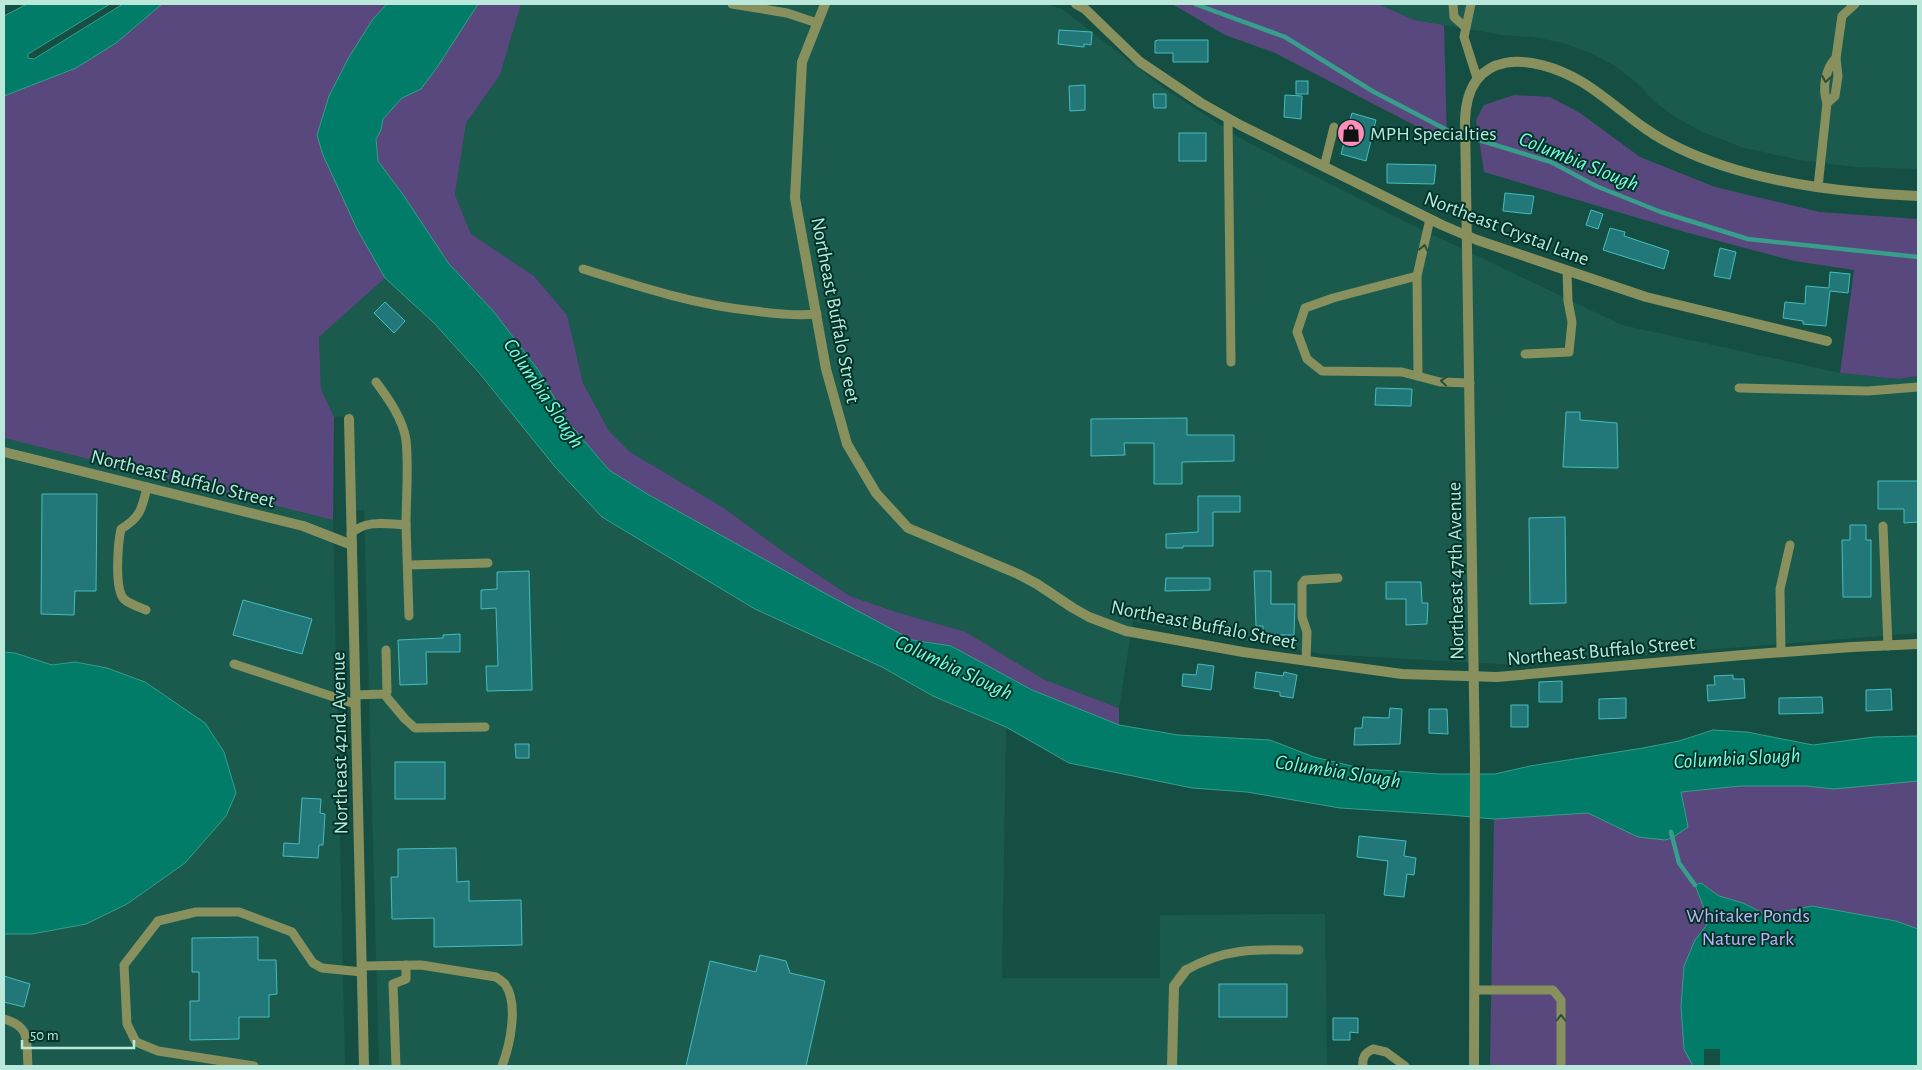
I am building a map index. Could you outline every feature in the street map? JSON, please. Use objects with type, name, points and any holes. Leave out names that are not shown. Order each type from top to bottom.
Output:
[{"type":"street","name":"Northeast Buffalo Street","points":[[825,4],[802,62],[795,198],[826,368],[847,444],[876,493],[908,528],[1018,574],[1073,608],[1106,624],[1126,631],[1243,652],[1402,674],[1474,678],[1497,677],[1781,652],[1918,644]]},
{"type":"street","name":"Northeast Crystal Lane","points":[[1076,4],[1085,10],[1140,62],[1201,103],[1324,167],[1430,219],[1467,235],[1567,271],[1673,305],[1827,341]]},
{"type":"street","points":[[1478,78],[1492,66],[1504,63],[1528,63],[1554,69],[1586,85],[1646,129],[1681,150],[1781,182],[1869,193],[1918,196]]},
{"type":"street","name":"Northeast 47th Avenue","points":[[1474,1066],[1476,836],[1470,383],[1464,122],[1467,99],[1471,88],[1478,78]]},
{"type":"street","name":"Northeast 42nd Avenue","points":[[349,419],[364,1066]]},
{"type":"street","name":"Northeast Buffalo Street","points":[[4,452],[303,526],[352,545]]},
{"type":"street","points":[[1172,1066],[1174,986],[1186,970]]},
{"type":"lane","points":[[732,4],[748,5],[787,13],[818,23]]},
{"type":"lane","points":[[1453,4],[1454,16],[1465,27]]},
{"type":"lane","points":[[1471,4],[1464,37],[1478,78]]},
{"type":"lane","points":[[1818,187],[1827,103],[1835,96],[1838,76],[1836,58],[1842,16],[1855,4]]},
{"type":"lane","points":[[1228,118],[1231,362]]},
{"type":"lane","points":[[1324,167],[1334,127]]},
{"type":"lane","points":[[1418,376],[1418,276],[1430,219]]},
{"type":"lane","points":[[584,269],[659,293],[723,308],[797,316],[817,314]]},
{"type":"lane","points":[[1524,354],[1569,352],[1572,322],[1568,301],[1567,271]]},
{"type":"lane","points":[[1418,276],[1333,298],[1306,308],[1297,332],[1307,359],[1322,371],[1402,372],[1440,382],[1470,383]]},
{"type":"lane","points":[[376,382],[389,399],[406,438],[409,616]]},
{"type":"lane","points":[[1739,388],[1868,391],[1918,387]]},
{"type":"lane","points":[[146,610],[125,601],[119,592],[118,541],[122,529],[134,521],[142,509],[147,487]]},
{"type":"lane","points":[[351,534],[358,527],[366,525],[406,525]]},
{"type":"lane","points":[[1883,526],[1888,646]]},
{"type":"lane","points":[[1781,652],[1780,589],[1790,545]]},
{"type":"lane","points":[[408,565],[488,563]]},
{"type":"lane","points":[[1306,661],[1307,632],[1302,617],[1302,584],[1305,580],[1338,578]]},
{"type":"lane","points":[[234,664],[355,699],[387,692],[386,650]]},
{"type":"lane","points":[[384,694],[405,719],[416,728],[485,728]]},
{"type":"lane","points":[[254,1066],[158,1051],[136,1042],[127,1024],[124,966],[158,921],[196,912],[239,912],[292,932],[300,947],[313,963],[322,968],[362,969],[421,965],[496,977],[505,984],[513,1006],[508,1052],[502,1066]]},
{"type":"lane","points":[[1186,970],[1205,959],[1226,954],[1262,949],[1300,950]]},
{"type":"lane","points":[[396,1066],[393,984],[406,978],[406,965]]},
{"type":"lane","points":[[1475,990],[1553,990],[1558,994],[1561,1000],[1561,1066]]},
{"type":"lane","points":[[4,1019],[19,1024],[24,1029],[28,1066]]},
{"type":"lane","points":[[1363,1066],[1362,1060],[1365,1053],[1373,1049],[1386,1052],[1405,1066]]},
{"type":"shaded area","points":[[521,4],[1046,4],[1062,9],[1165,89],[1245,141],[1408,223],[1622,325],[1840,373],[1898,379],[1918,376],[1918,633],[1519,665],[1321,654],[1133,621],[1119,708],[1043,679],[966,632],[896,612],[850,596],[788,555],[724,508],[630,452],[609,431],[583,383],[567,315],[534,276],[471,234],[455,195],[466,123],[500,75]]},
{"type":"shaded area","points":[[1378,4],[1918,4],[1918,169],[1854,167],[1799,160],[1741,147],[1703,132],[1675,117],[1654,101],[1636,82],[1615,66],[1593,54],[1563,43],[1533,37],[1503,35],[1414,20]]},
{"type":"shaded area","points":[[385,278],[433,322],[602,517],[755,609],[882,667],[933,696],[1006,727],[1002,978],[1160,978],[1160,915],[1325,914],[1327,1066],[379,1066],[364,510],[350,510],[348,416],[334,417],[321,389],[319,337]]},
{"type":"shaded area","points":[[4,438],[333,520],[345,1066],[4,1066],[4,934],[32,934],[127,904],[185,863],[214,830],[75,662],[52,665],[15,653],[4,652]]},
{"type":"green space","points":[[162,4],[387,4],[373,19],[349,57],[329,96],[323,155],[357,229],[385,278],[319,337],[321,389],[334,417],[333,520],[4,438],[4,96],[76,68],[116,43]]},
{"type":"green space","points":[[478,4],[521,4],[500,75],[466,123],[455,195],[471,234],[534,276],[567,315],[583,383],[609,431],[630,452],[724,508],[788,555],[850,596],[896,612],[966,632],[1043,679],[1119,708],[1119,725],[1032,690],[951,646],[912,640],[649,495],[609,470],[568,422],[539,371],[494,312],[449,264],[404,196],[378,161],[376,139],[381,130],[383,119],[402,98],[421,89]]},
{"type":"green space","points":[[1172,4],[1378,4],[1414,20],[1444,25],[1447,142],[1273,52],[1225,35]]},
{"type":"green space","points":[[1514,95],[1550,97],[1580,113],[1640,157],[1715,187],[1820,212],[1918,219],[1918,376],[1898,379],[1840,373],[1854,270],[1794,261],[1685,232],[1484,172],[1476,120],[1484,105]]},
{"type":"green space","name":"Whitaker Ponds Nature Park","points":[[1918,781],[1918,1066],[1490,1066],[1494,819],[1626,810],[1681,792],[1740,786],[1806,786],[1834,789]]},
{"type":"water","points":[[27,4],[110,4],[28,54],[28,58],[34,59],[123,4],[162,4],[116,43],[76,68],[4,96],[4,16]]},
{"type":"water","points":[[387,4],[478,4],[421,89],[402,98],[383,119],[381,130],[376,139],[378,161],[404,196],[449,264],[494,312],[539,371],[568,422],[609,470],[649,495],[912,640],[951,646],[1032,690],[1119,725],[1178,735],[1270,740],[1314,757],[1364,769],[1439,774],[1495,774],[1530,766],[1679,741],[1713,730],[1747,732],[1813,745],[1874,737],[1918,736],[1918,781],[1834,789],[1806,786],[1740,786],[1681,792],[1688,827],[1672,838],[1665,840],[1638,837],[1588,813],[1494,819],[1340,808],[1247,792],[1192,788],[1069,763],[1006,727],[933,696],[882,667],[755,609],[602,517],[556,468],[480,374],[433,322],[385,278],[357,229],[323,155],[317,135],[329,96],[349,57],[373,19]]},
{"type":"water","points":[[4,652],[15,653],[52,665],[75,662],[107,668],[145,682],[205,723],[224,752],[236,793],[226,816],[185,863],[127,904],[86,924],[32,934],[4,934]]},
{"type":"water","points":[[1701,883],[1719,896],[1743,903],[1767,915],[1812,906],[1896,921],[1918,929],[1918,1066],[1693,1066],[1684,1049],[1681,1007],[1684,966],[1695,940],[1706,926],[1707,916],[1695,885]]},
{"type":"pier","points":[[1704,1049],[1720,1049],[1720,1065],[1704,1065]]},
{"type":"building","points":[[1059,30],[1092,32],[1091,45],[1084,44],[1084,47],[1058,44]]},
{"type":"building","points":[[1208,40],[1208,62],[1173,62],[1173,53],[1155,53],[1155,41]]},
{"type":"building","points":[[1296,81],[1308,81],[1308,94],[1296,94]]},
{"type":"building","points":[[1085,85],[1085,110],[1070,111],[1069,86]]},
{"type":"building","points":[[1153,94],[1166,94],[1166,108],[1154,108]]},
{"type":"building","points":[[1285,95],[1302,96],[1301,119],[1284,117]]},
{"type":"building","points":[[1352,113],[1376,120],[1366,161],[1341,154]]},
{"type":"building","points":[[1179,133],[1206,133],[1206,161],[1179,161]]},
{"type":"building","points":[[1387,164],[1436,165],[1434,184],[1387,183]]},
{"type":"building","points":[[1505,193],[1534,196],[1531,214],[1503,211]]},
{"type":"building","points":[[1591,210],[1603,214],[1598,229],[1586,225]]},
{"type":"building","points":[[1610,228],[1625,232],[1624,236],[1669,251],[1664,269],[1603,250]]},
{"type":"building","points":[[1720,248],[1736,252],[1730,279],[1714,276]]},
{"type":"building","points":[[1830,272],[1850,274],[1848,293],[1830,291],[1826,326],[1803,324],[1803,321],[1783,318],[1785,302],[1805,304],[1806,286],[1829,288]]},
{"type":"building","points":[[385,302],[405,321],[394,333],[374,313]]},
{"type":"building","points":[[1376,388],[1412,389],[1411,406],[1375,405]]},
{"type":"building","points":[[1566,412],[1580,412],[1580,420],[1617,423],[1618,468],[1563,467]]},
{"type":"building","points":[[1187,418],[1187,435],[1234,435],[1234,461],[1182,462],[1182,484],[1154,484],[1154,443],[1124,443],[1125,455],[1091,456],[1091,419]]},
{"type":"building","points":[[1878,481],[1918,481],[1918,522],[1904,523],[1904,509],[1878,509]]},
{"type":"building","points":[[42,494],[97,494],[96,591],[75,591],[74,615],[41,614]]},
{"type":"building","points":[[1198,496],[1240,496],[1240,512],[1213,512],[1213,546],[1166,548],[1166,534],[1198,532]]},
{"type":"building","points":[[1565,517],[1566,603],[1530,604],[1529,518]]},
{"type":"building","points":[[1850,525],[1866,525],[1866,540],[1871,540],[1871,597],[1843,597],[1842,540],[1850,540]]},
{"type":"building","points":[[529,571],[532,690],[487,691],[486,666],[498,666],[496,608],[481,609],[481,590],[497,589],[497,572]]},
{"type":"building","points":[[1254,571],[1271,571],[1271,604],[1295,604],[1294,635],[1263,635],[1263,626],[1256,626]]},
{"type":"building","points":[[1166,578],[1210,578],[1210,590],[1165,591]]},
{"type":"building","points":[[1386,582],[1421,582],[1422,603],[1428,603],[1427,624],[1406,625],[1406,599],[1386,599]]},
{"type":"building","points":[[243,600],[312,619],[302,654],[233,635]]},
{"type":"building","points":[[460,634],[460,652],[426,652],[427,684],[400,685],[398,640],[443,638],[443,635]]},
{"type":"building","points":[[1198,664],[1214,666],[1211,690],[1182,686],[1183,674],[1196,675]]},
{"type":"building","points":[[1256,672],[1283,676],[1284,672],[1297,675],[1293,698],[1280,696],[1280,692],[1254,688]]},
{"type":"building","points":[[1733,675],[1733,679],[1744,679],[1745,698],[1708,701],[1707,685],[1715,685],[1714,676]]},
{"type":"building","points":[[1562,681],[1562,702],[1539,702],[1539,682]]},
{"type":"building","points":[[1891,689],[1892,710],[1866,711],[1866,690]]},
{"type":"building","points":[[1822,697],[1823,713],[1779,714],[1779,698]]},
{"type":"building","points":[[1626,698],[1626,718],[1599,719],[1599,699]]},
{"type":"building","points":[[1511,705],[1528,705],[1528,727],[1511,727]]},
{"type":"building","points":[[1390,708],[1402,709],[1400,744],[1354,745],[1355,728],[1362,728],[1363,717],[1389,718]]},
{"type":"building","points":[[1429,709],[1447,709],[1448,734],[1429,733]]},
{"type":"building","points":[[515,744],[529,744],[529,758],[516,758]]},
{"type":"building","points":[[395,762],[445,762],[445,799],[395,799]]},
{"type":"building","points":[[302,798],[321,799],[320,813],[325,814],[323,845],[319,845],[318,858],[283,856],[284,843],[299,844]]},
{"type":"building","points":[[1359,836],[1406,841],[1404,856],[1416,858],[1414,875],[1407,874],[1404,897],[1384,895],[1388,861],[1357,857]]},
{"type":"building","points":[[456,848],[457,882],[469,881],[469,901],[521,900],[522,945],[434,947],[434,918],[392,919],[391,877],[398,877],[398,849]]},
{"type":"building","points":[[258,937],[258,960],[276,960],[277,994],[269,995],[269,1017],[239,1017],[239,1039],[190,1040],[190,1001],[199,1001],[199,972],[192,972],[192,938]]},
{"type":"building","points":[[760,955],[786,961],[790,973],[825,981],[806,1066],[686,1066],[710,961],[756,972]]},
{"type":"building","points":[[4,976],[30,984],[24,1007],[4,1002]]},
{"type":"building","points":[[1219,984],[1287,984],[1287,1017],[1219,1017]]},
{"type":"building","points":[[1333,1018],[1358,1018],[1358,1033],[1350,1032],[1350,1040],[1333,1040]]},
{"type":"waterway","name":"Columbia Slough","points":[[1195,4],[1285,37],[1374,92],[1449,131],[1551,162],[1596,186],[1661,212],[1748,239],[1918,257]]},
{"type":"waterway","points":[[1671,832],[1679,863],[1695,885]]},
{"type":"place","name":"MPH Specialties","points":[[1351,133]]}]
